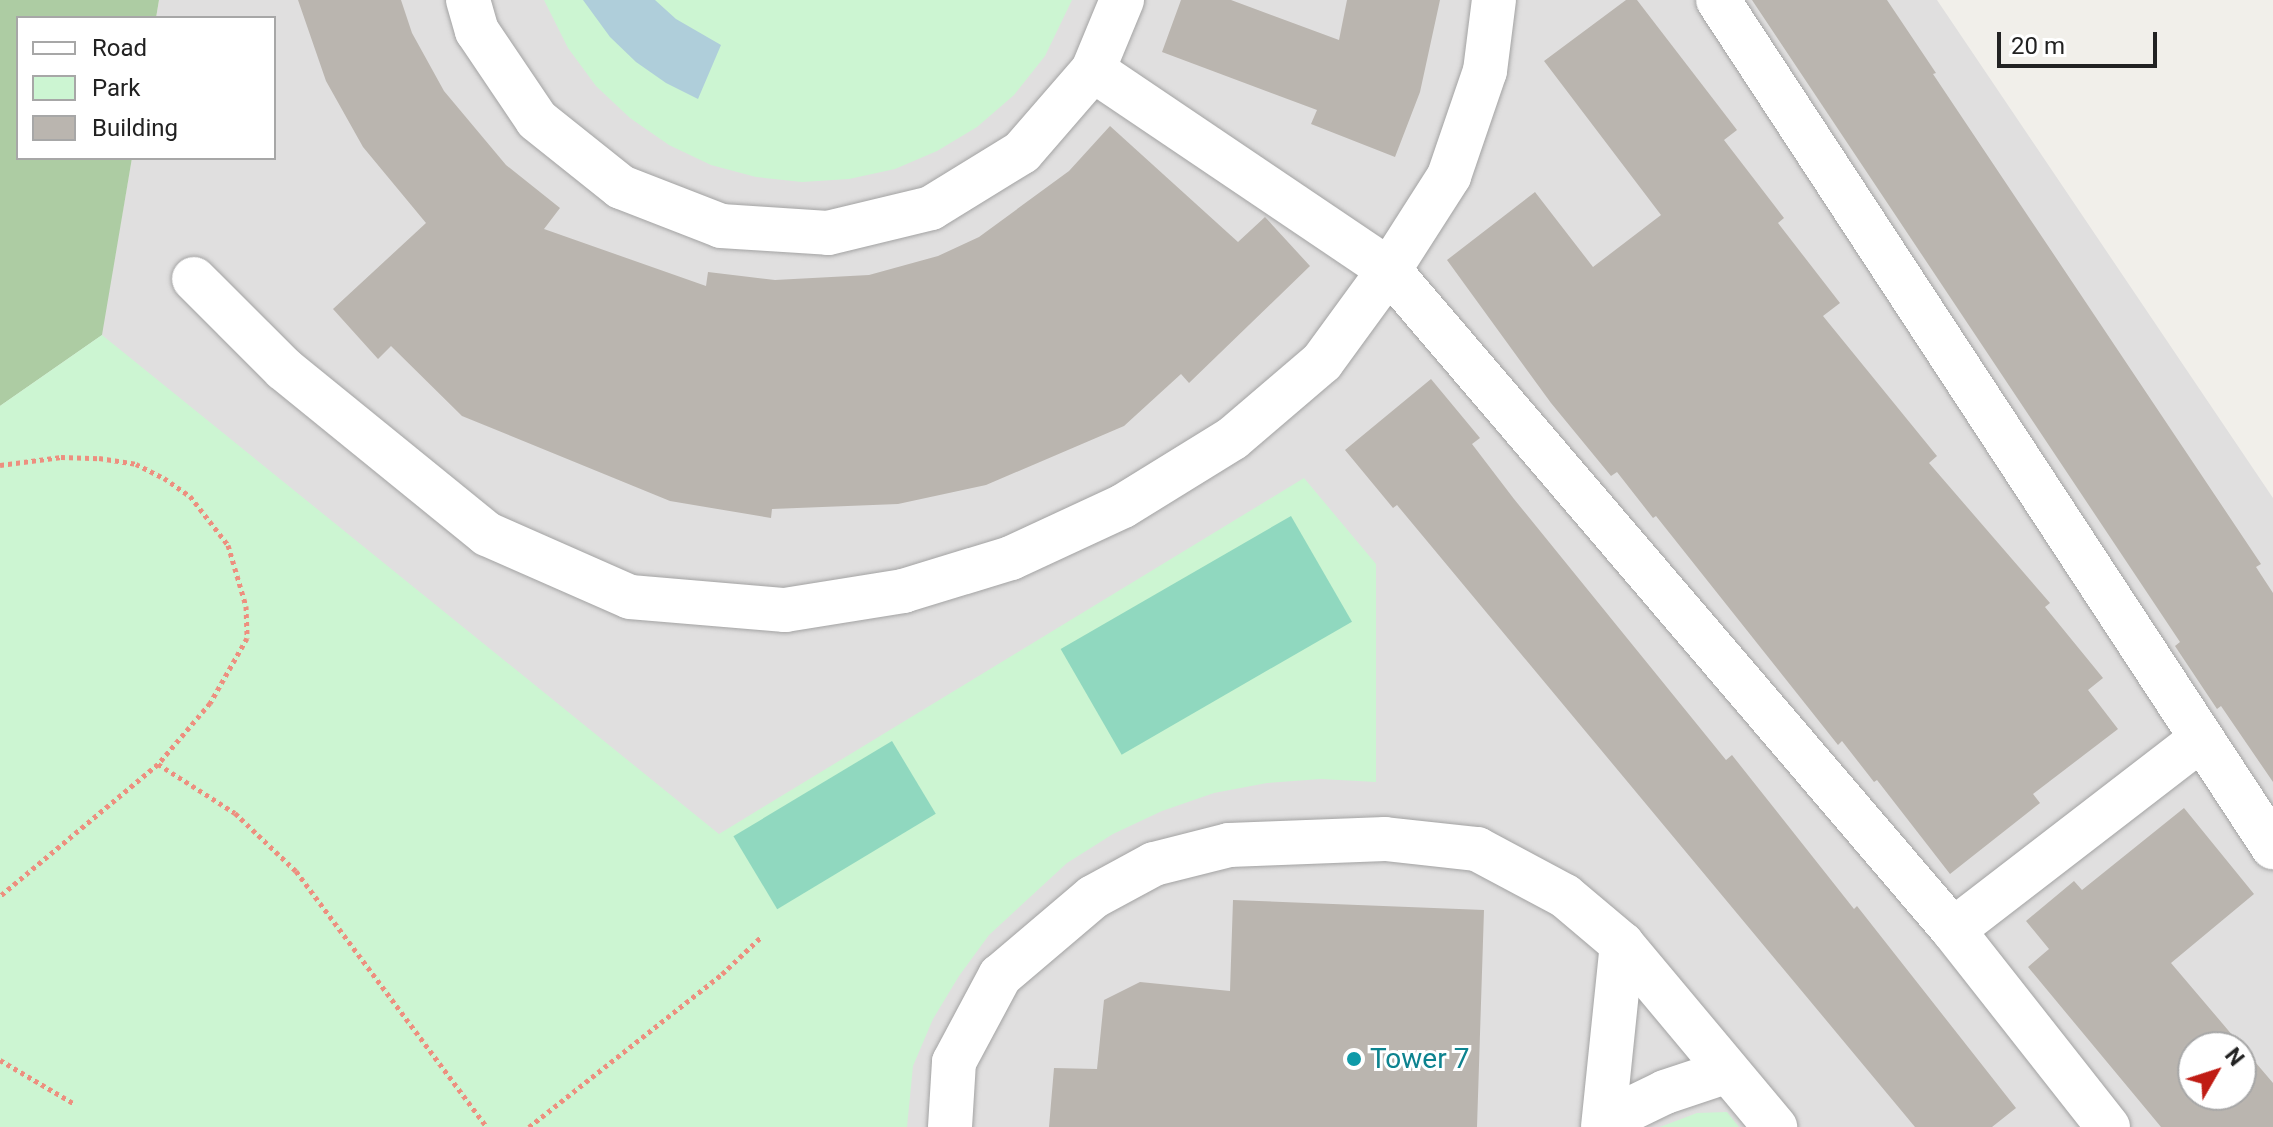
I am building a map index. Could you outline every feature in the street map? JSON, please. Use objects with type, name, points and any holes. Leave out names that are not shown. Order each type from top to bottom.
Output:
[{"type":"street","points":[[468,0],[477,31],[537,120],[621,187],[721,226],[828,233],[931,208],[1022,152],[1093,70],[1122,0]]},
{"type":"street","points":[[194,279],[284,369],[487,534],[630,597],[785,610],[903,591],[1011,558],[1123,506],[1233,438],[1322,362],[1389,270],[1449,176],[1485,71],[1494,0]]},
{"type":"street","points":[[1718,0],[2273,847]]},
{"type":"street","points":[[1093,70],[1389,270],[1953,930],[2108,1127]]},
{"type":"street","points":[[1953,930],[2201,739]]},
{"type":"street","points":[[950,1127],[954,1062],[1000,976],[1093,897],[1154,864],[1229,845],[1385,839],[1477,849],[1565,896],[1622,944],[1775,1127]]},
{"type":"street","points":[[1603,1127],[1622,944]]},
{"type":"street","points":[[1611,1127],[1626,1111],[1665,1092],[1728,1071]]},
{"type":"path","points":[[0,465],[61,457],[136,464],[190,496],[228,545],[246,606],[247,638],[210,703],[158,764],[0,896]]},
{"type":"path","points":[[158,764],[235,813],[296,871],[487,1127]]},
{"type":"path","points":[[529,1127],[722,974],[761,937]]},
{"type":"path","points":[[0,1060],[73,1103]]},
{"type":"shaded area","points":[[159,0],[1937,0],[2273,498],[2273,1127],[0,1127],[0,406],[101,335],[132,160],[276,160],[276,16],[156,16]]},
{"type":"green space","points":[[0,0],[159,0],[156,16],[16,16],[16,160],[132,160],[102,335],[0,406]]},
{"type":"green space","points":[[544,0],[1072,0],[1045,56],[1014,95],[977,127],[937,151],[895,169],[849,179],[802,182],[756,177],[711,165],[669,145],[630,118],[596,86],[568,48]]},
{"type":"green space","points":[[102,335],[719,834],[1304,478],[1376,564],[1376,782],[1321,779],[1267,783],[1214,793],[1162,811],[1113,834],[1067,863],[989,935],[959,976],[933,1019],[913,1066],[907,1127],[0,1127],[0,406]]},
{"type":"green space","points":[[1291,516],[1352,622],[1122,755],[1061,649]]},
{"type":"green space","points":[[892,741],[936,814],[777,909],[733,836]]},
{"type":"green space","points":[[1727,1112],[1739,1127],[1660,1127],[1697,1113]]},
{"type":"water","points":[[583,0],[655,0],[676,19],[721,45],[698,99],[666,83],[636,62],[610,37]]},
{"type":"building","points":[[298,0],[401,0],[412,33],[444,91],[506,165],[560,208],[544,229],[706,286],[708,272],[775,280],[869,275],[938,256],[979,237],[1069,171],[1110,126],[1238,242],[1265,217],[1310,266],[1189,383],[1181,374],[1124,426],[986,485],[898,504],[772,509],[771,518],[670,501],[462,416],[391,346],[378,359],[333,309],[426,223],[363,147],[326,81]]},
{"type":"building","points":[[1181,0],[1231,0],[1339,40],[1347,0],[1440,0],[1420,92],[1395,157],[1311,124],[1317,110],[1162,52]]},
{"type":"building","points":[[1626,0],[1637,0],[1737,130],[1724,140],[1784,218],[1778,223],[1840,303],[1823,316],[1937,456],[1929,463],[2050,603],[2045,607],[2103,678],[2088,690],[2118,729],[2033,794],[2040,803],[1950,874],[1877,780],[1874,782],[1842,741],[1838,745],[1656,516],[1653,518],[1617,472],[1611,476],[1551,403],[1447,260],[1535,192],[1593,267],[1661,215],[1544,61]]},
{"type":"building","points":[[1752,0],[1887,0],[1936,73],[1933,74],[2261,564],[2256,567],[2273,593],[2273,782],[2221,706],[2217,709],[2175,646],[2180,642]]},
{"type":"building","points":[[1431,379],[1480,438],[1472,444],[1514,499],[1726,760],[1732,755],[1854,909],[1857,906],[2016,1108],[1992,1127],[1915,1127],[1397,505],[1393,508],[1345,450]]},
{"type":"building","points":[[2184,808],[2254,894],[2171,963],[2229,1031],[2177,1031],[2177,1111],[2257,1111],[2257,1064],[2273,1083],[2273,1127],[2161,1127],[2028,967],[2049,949],[2026,921],[2074,881],[2082,890]]},
{"type":"building","name":"Tower 7","points":[[1233,900],[1484,910],[1477,1127],[1049,1127],[1054,1068],[1097,1069],[1104,1000],[1140,982],[1230,991]]},
{"type":"place","name":"Tower 7","points":[[1354,1059]]}]
